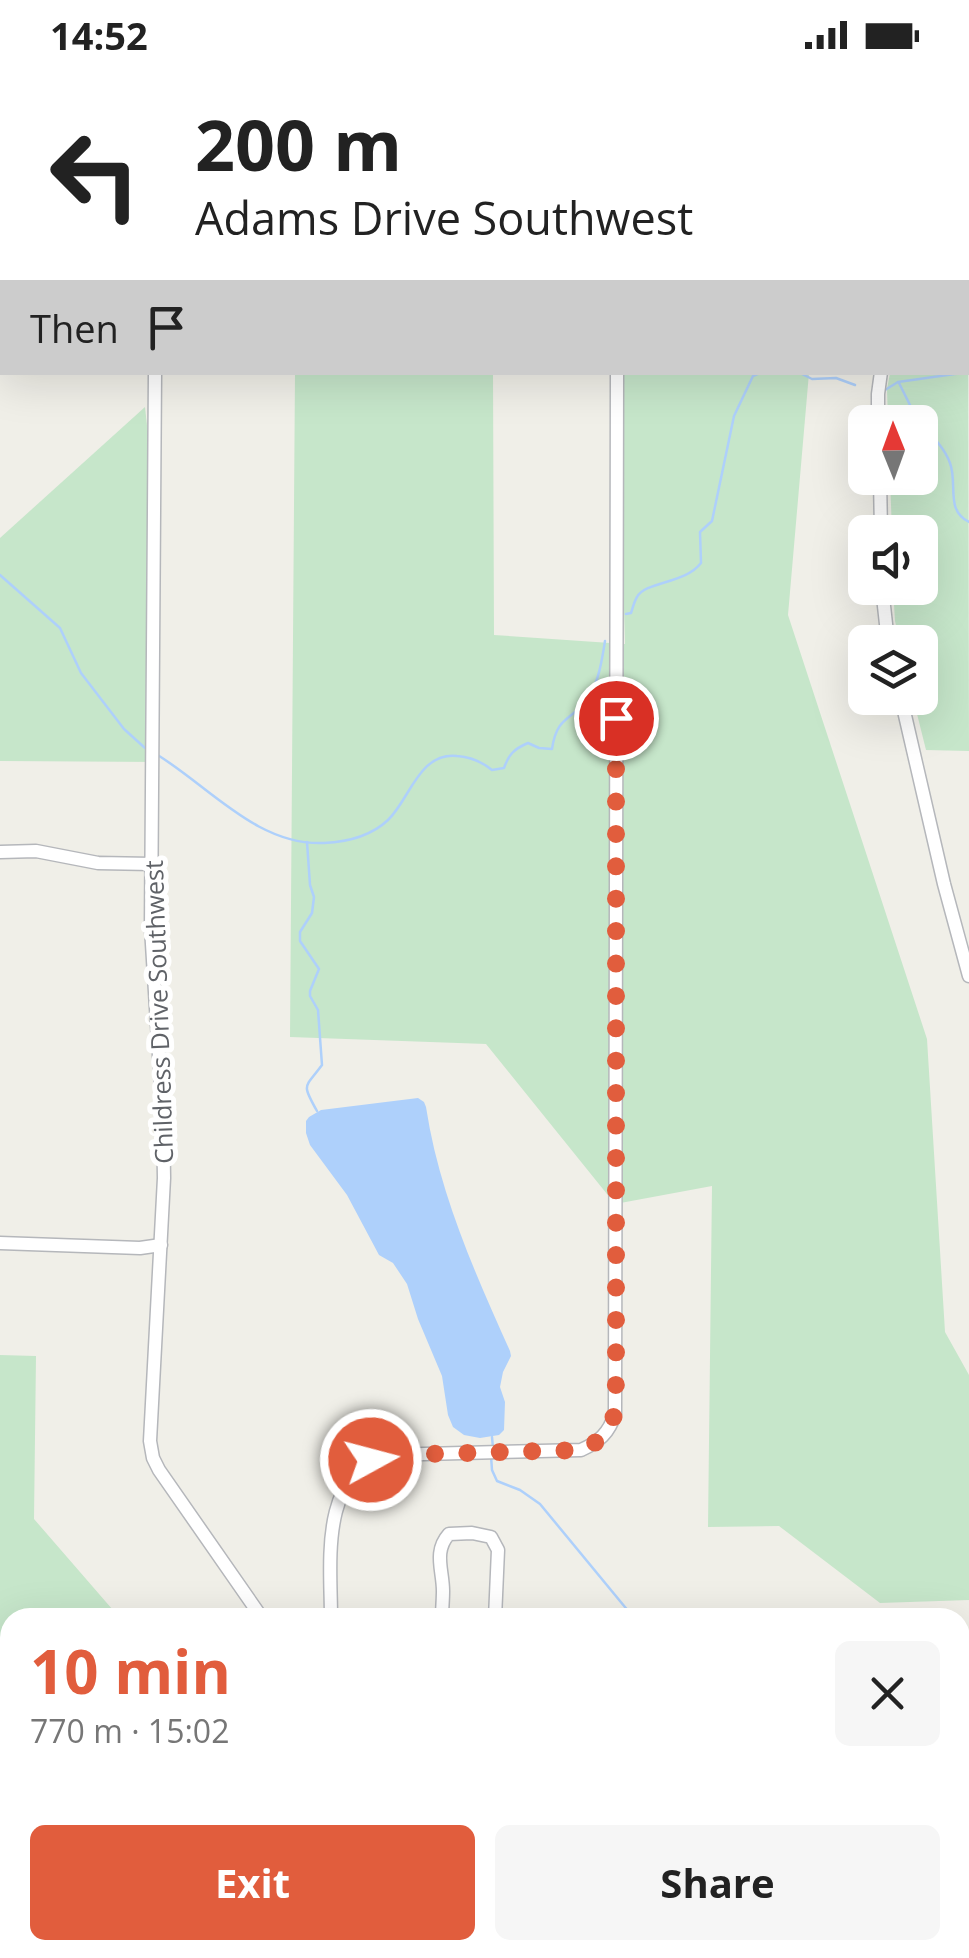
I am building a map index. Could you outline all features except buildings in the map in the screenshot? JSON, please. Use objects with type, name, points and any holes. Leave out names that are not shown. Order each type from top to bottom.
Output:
[{"type":"street","name":"Childress Drive Southwest","points":[[155,375],[152,945],[164,1120],[150,1440],[153,1458],[255,1608]]},
{"type":"street","points":[[331,1608],[334,1518],[348,1485],[371,1460],[386,1455],[581,1450],[604,1436],[615,1414],[617,375]]},
{"type":"street","points":[[878,405],[881,375]]},
{"type":"street","points":[[905,715],[969,976]]},
{"type":"street","points":[[0,852],[36,851],[98,862],[152,864]]},
{"type":"street","points":[[0,1243],[140,1248],[161,1245]]},
{"type":"street","points":[[443,1608],[440,1544],[449,1534],[472,1533],[491,1538],[498,1550],[495,1608]]},
{"type":"green space","points":[[295,375],[493,375],[494,635],[625,644],[617,375],[809,375],[788,615],[927,1039],[945,1332],[969,1375],[969,1600],[880,1603],[779,1526],[708,1527],[712,1186],[615,1204],[486,1044],[290,1037]]},
{"type":"green space","points":[[890,375],[968,375],[969,751],[926,750],[917,715],[938,715],[938,625],[896,625],[895,621],[894,605],[938,605],[938,515],[891,515],[891,495],[938,495],[938,405],[887,405]]},
{"type":"green space","points":[[145,407],[158,526],[159,762],[0,761],[0,538]]},
{"type":"green space","points":[[0,1355],[36,1356],[34,1519],[111,1608],[0,1608]]},
{"type":"water","points":[[418,1098],[426,1107],[440,1170],[460,1232],[510,1351],[500,1387],[505,1402],[504,1430],[499,1435],[480,1438],[464,1435],[453,1427],[442,1376],[407,1284],[393,1263],[379,1255],[347,1195],[310,1145],[306,1133],[306,1121],[321,1110]]},
{"type":"waterway","points":[[626,614],[631,613],[642,592],[686,575],[701,563],[700,532],[712,521],[734,416],[755,375]]},
{"type":"waterway","points":[[804,375],[812,379],[836,378],[855,385]]},
{"type":"waterway","points":[[885,390],[898,382],[948,375]]},
{"type":"waterway","points":[[899,383],[910,405]]},
{"type":"waterway","points":[[938,444],[952,471],[957,511],[969,522]]},
{"type":"waterway","points":[[0,575],[60,628],[81,673],[124,729],[145,748]]},
{"type":"waterway","points":[[156,754],[235,812],[277,835],[324,843],[349,840],[388,820],[433,761],[462,757],[492,770],[504,768],[513,752],[528,743],[552,749],[562,723],[583,705],[592,690],[605,641]]},
{"type":"waterway","points":[[307,842],[314,897],[300,941],[319,969],[310,996],[318,1010],[322,1065],[307,1086],[317,1111]]},
{"type":"waterway","points":[[492,1437],[493,1448]]},
{"type":"waterway","points":[[491,1456],[497,1481],[540,1504],[626,1608]]},
{"type":"route","points":[[371,1460],[386,1455],[581,1450],[604,1436],[612,1425],[616,1378],[616,718]]}]
